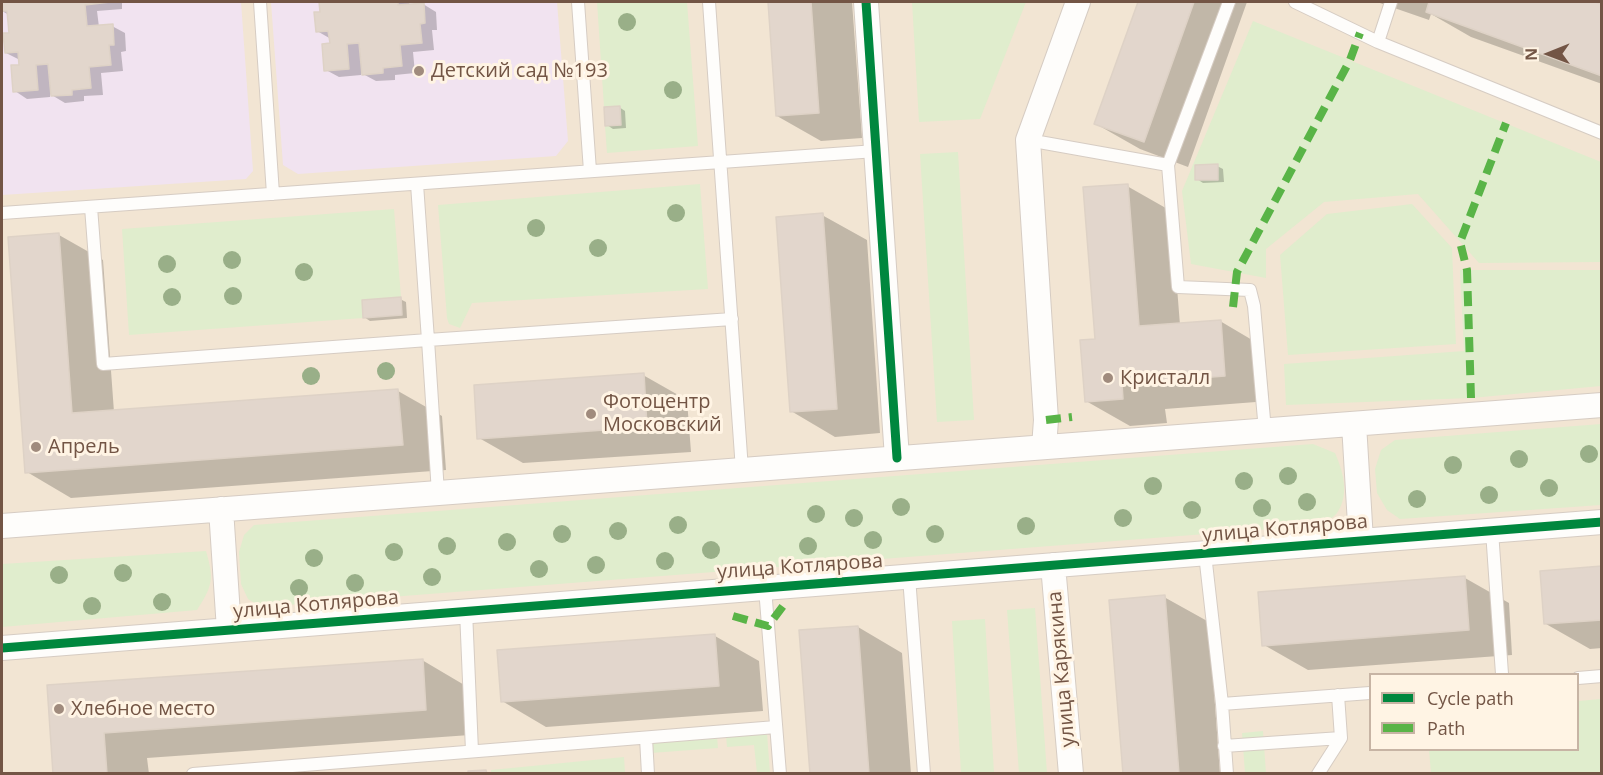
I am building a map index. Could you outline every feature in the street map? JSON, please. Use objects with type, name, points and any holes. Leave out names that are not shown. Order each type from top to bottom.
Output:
[{"type":"street","points":[[866,2],[897,458]]},
{"type":"street","points":[[1044,447],[1047,420],[1028,140],[1078,2]]},
{"type":"street","points":[[2,526],[1602,405]]},
{"type":"street","points":[[1354,424],[1361,541]]},
{"type":"street","name":"улица Котлярова","points":[[220,509],[229,630]]},
{"type":"street","name":"улица Котлярова","points":[[2,648],[1602,522]]},
{"type":"street","name":"улица Карякина","points":[[1053,565],[1071,774]]},
{"type":"lane","points":[[260,2],[273,194]]},
{"type":"lane","points":[[578,2],[590,171]]},
{"type":"lane","points":[[709,2],[742,470]]},
{"type":"lane","points":[[1229,2],[1168,165],[1178,287],[1250,291],[1254,306],[1265,431]]},
{"type":"lane","points":[[1295,2],[1378,42],[1602,133]]},
{"type":"lane","points":[[1378,42],[1391,2]]},
{"type":"lane","points":[[1028,140],[1168,165]]},
{"type":"lane","points":[[2,213],[876,151]]},
{"type":"lane","points":[[417,183],[438,493]]},
{"type":"lane","points":[[92,207],[103,364],[732,319]]},
{"type":"lane","points":[[1492,531],[1502,673]]},
{"type":"lane","points":[[1205,554],[1222,704],[1227,774]]},
{"type":"lane","points":[[909,577],[924,774]]},
{"type":"lane","points":[[765,588],[780,774]]},
{"type":"lane","points":[[466,611],[472,751]]},
{"type":"lane","points":[[1579,678],[1602,676]]},
{"type":"lane","points":[[1222,704],[1369,693]]},
{"type":"lane","points":[[1318,774],[1341,738],[1338,695]]},
{"type":"lane","points":[[193,774],[776,727]]},
{"type":"lane","points":[[646,738],[648,774]]},
{"type":"lane","points":[[1224,746],[1341,738]]},
{"type":"shaded area","points":[[2,2],[1601,2],[1601,773],[2,774]]},
{"type":"shaded area","points":[[2,2],[241,2],[253,171],[246,179],[2,195]]},
{"type":"shaded area","name":"Детский сад №193","points":[[271,2],[557,2],[568,141],[556,156],[298,174],[283,165]]},
{"type":"green space","points":[[597,2],[687,2],[698,146],[607,153],[605,126],[621,125],[620,106],[604,107]]},
{"type":"green space","points":[[912,2],[1026,2],[980,119],[919,122]]},
{"type":"green space","points":[[1253,21],[1601,162],[1601,262],[1479,263],[1418,194],[1324,202],[1266,249],[1266,278],[1191,264],[1182,191]]},
{"type":"green space","points":[[958,152],[974,420],[937,422],[920,154]]},
{"type":"green space","points":[[700,184],[708,289],[472,303],[460,328],[449,324],[438,205]]},
{"type":"green space","points":[[1412,204],[1452,248],[1456,344],[1288,355],[1280,255],[1327,214]]},
{"type":"green space","points":[[394,209],[401,297],[362,300],[363,318],[129,335],[122,229]]},
{"type":"green space","points":[[1460,270],[1601,270],[1601,386],[1471,398],[1286,405],[1284,364],[1464,351]]},
{"type":"green space","points":[[1601,424],[1601,505],[1400,519],[1387,510],[1377,493],[1375,469],[1381,450],[1395,440]]},
{"type":"green space","points":[[1313,444],[1335,453],[1344,483],[1341,506],[1336,514],[1322,525],[261,607],[248,599],[241,584],[239,552],[244,535],[254,525]]},
{"type":"green space","points":[[206,551],[211,575],[210,582],[197,610],[2,627],[2,564]]},
{"type":"green space","points":[[1035,608],[1047,773],[1019,773],[1007,610]]},
{"type":"green space","points":[[985,619],[994,773],[961,773],[952,621]]},
{"type":"green space","points":[[1601,699],[1601,773],[1431,773],[1429,751],[1579,751],[1579,701]]},
{"type":"green space","points":[[1263,731],[1266,773],[1245,773],[1242,733]]},
{"type":"green space","points":[[767,733],[770,773],[757,773],[754,745],[727,747],[726,736]]},
{"type":"green space","points":[[717,736],[718,748],[651,753],[650,742]]},
{"type":"green space","points":[[624,757],[625,773],[491,773],[491,770]]},
{"type":"building","points":[[2,2],[110,2],[85,5],[87,26],[113,24],[114,45],[109,45],[111,65],[89,67],[91,88],[72,90],[72,95],[51,96],[48,64],[36,65],[38,90],[13,92],[11,65],[19,65],[18,52],[5,53],[3,33],[9,33],[7,11],[2,11]]},
{"type":"building","points":[[319,2],[398,2],[398,5],[424,3],[425,23],[420,24],[422,43],[400,45],[402,66],[383,68],[383,73],[362,75],[359,43],[347,44],[349,69],[324,71],[322,44],[330,43],[328,31],[316,32],[314,12],[320,12]]},
{"type":"building","points":[[768,2],[811,2],[819,113],[776,116]]},
{"type":"building","points":[[1138,2],[1194,2],[1144,142],[1094,124]]},
{"type":"building","points":[[1429,2],[1595,2],[1602,4],[1602,76],[1426,12]]},
{"type":"building","points":[[620,106],[621,125],[605,126],[604,107]]},
{"type":"building","points":[[1218,164],[1218,180],[1195,180],[1195,165]]},
{"type":"building","points":[[1128,184],[1139,326],[1221,320],[1225,376],[1122,384],[1123,399],[1085,402],[1080,340],[1095,339],[1083,187]]},
{"type":"building","points":[[823,213],[837,409],[790,412],[776,217]]},
{"type":"building","points":[[59,233],[72,413],[398,389],[403,445],[25,473],[8,237]]},
{"type":"building","points":[[401,297],[402,315],[363,318],[362,300]]},
{"type":"building","points":[[644,373],[647,427],[477,439],[474,385]]},
{"type":"building","points":[[1602,566],[1602,620],[1544,624],[1540,571]]},
{"type":"building","points":[[1465,576],[1469,630],[1262,646],[1258,592]]},
{"type":"building","points":[[1165,595],[1179,774],[1123,774],[1109,600]]},
{"type":"building","points":[[858,626],[869,774],[810,774],[799,630]]},
{"type":"building","points":[[715,634],[719,686],[501,702],[497,650]]},
{"type":"building","points":[[423,659],[426,710],[104,733],[107,774],[53,774],[47,685]]},
{"type":"building","points":[[486,770],[487,774],[468,774],[468,771]]},
{"type":"marked path","points":[[1233,307],[1237,272],[1350,60],[1360,33]]},
{"type":"marked path","points":[[1471,398],[1467,270],[1460,242],[1506,123]]},
{"type":"marked path","points":[[1046,420],[1072,417]]},
{"type":"marked path","points":[[733,616],[768,626],[783,606]]},
{"type":"cycle path","points":[[866,2],[897,458]]},
{"type":"cycle path","points":[[2,648],[1602,522]]},
{"type":"place","name":"Детский сад №193","points":[[419,71]]},
{"type":"place","name":"Кристалл","points":[[1108,378]]},
{"type":"place","name":"Фотоцентр Московский","points":[[591,414]]},
{"type":"place","name":"Апрель","points":[[36,447]]},
{"type":"place","name":"Хлебное место","points":[[59,709]]}]
